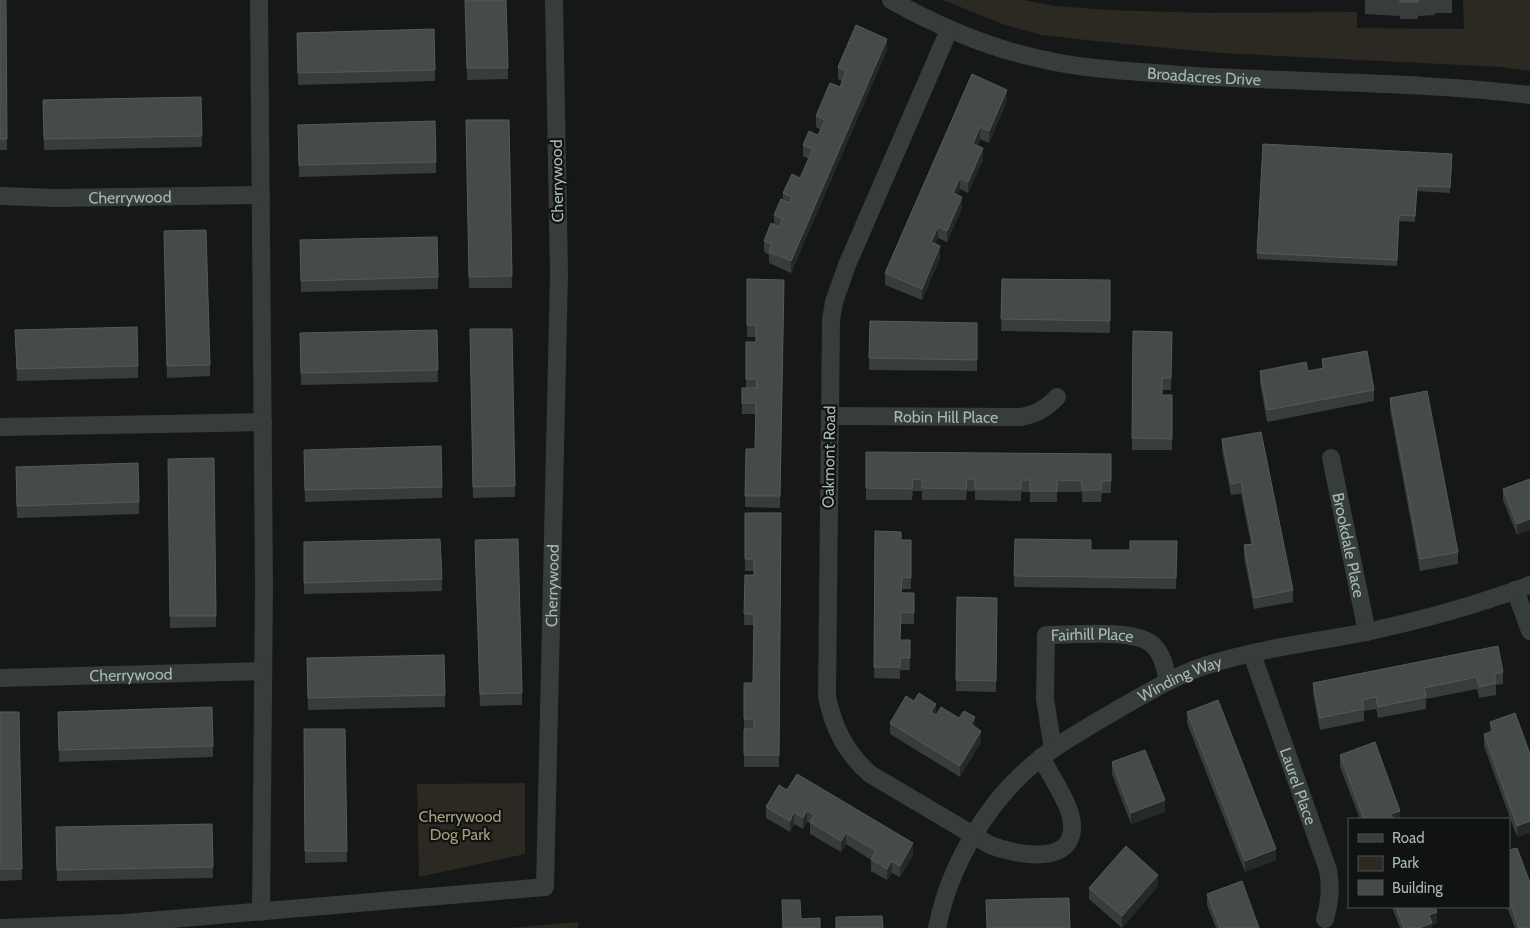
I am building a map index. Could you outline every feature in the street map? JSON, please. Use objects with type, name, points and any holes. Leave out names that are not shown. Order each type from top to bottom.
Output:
[{"type":"street","points":[[259,0],[263,422],[261,912]]},
{"type":"street","name":"Cherrywood","points":[[0,928],[125,923],[545,887],[559,274],[554,0]]},
{"type":"street","name":"Broadacres Drive","points":[[891,0],[949,30],[1031,57],[1082,67],[1204,76],[1478,89],[1530,95]]},
{"type":"street","name":"Oakmont Road","points":[[949,30],[839,285],[831,320],[826,681],[831,715],[845,746],[855,760],[870,774],[973,836],[1000,849],[1023,855],[1052,854],[1064,846],[1072,833],[1070,815],[1047,753]]},
{"type":"street","name":"Cherrywood","points":[[0,196],[57,198],[261,195]]},
{"type":"street","name":"Robin Hill Place","points":[[830,416],[1021,418],[1035,414],[1047,407],[1057,397]]},
{"type":"street","points":[[0,427],[263,422]]},
{"type":"street","name":"Brookdale Place","points":[[1331,458],[1367,632]]},
{"type":"street","points":[[1522,588],[1530,631]]},
{"type":"street","name":"Winding Way","points":[[937,928],[954,872],[973,836],[999,800],[1047,753],[1168,681],[1215,662],[1418,620],[1522,588]]},
{"type":"street","name":"Fairhill Place","points":[[1047,753],[1045,700],[1046,635],[1122,635],[1145,640],[1158,652],[1164,662],[1168,681]]},
{"type":"street","name":"Laurel Place","points":[[1252,654],[1328,870],[1331,885],[1330,900],[1325,919]]},
{"type":"street","name":"Cherrywood","points":[[0,678],[263,671]]},
{"type":"green space","points":[[943,0],[1023,0],[1055,6],[1109,10],[1207,13],[1357,12],[1357,28],[1464,29],[1463,0],[1530,0],[1530,71],[1501,67],[1220,53],[1042,35],[1005,25]]},
{"type":"green space","name":"Cherrywood Dog Park","points":[[525,783],[525,854],[419,877],[417,784]]},
{"type":"green space","points":[[578,922],[578,928],[507,928]]},
{"type":"building","points":[[0,0],[6,0],[7,139],[0,139]]},
{"type":"building","points":[[465,0],[506,0],[508,68],[467,68]]},
{"type":"building","points":[[1400,0],[1418,0],[1418,2],[1400,2]]},
{"type":"building","points":[[856,25],[887,39],[791,261],[769,252],[772,244],[764,241],[771,223],[779,227],[783,219],[774,215],[781,199],[789,203],[792,197],[783,193],[792,174],[800,178],[813,149],[803,145],[809,131],[818,135],[825,120],[816,116],[830,83],[840,87],[846,71],[838,67]]},
{"type":"building","points":[[434,29],[435,70],[298,73],[297,33]]},
{"type":"building","points":[[972,74],[1007,90],[989,131],[980,127],[973,144],[983,148],[968,182],[960,178],[953,193],[962,197],[947,231],[938,227],[931,242],[940,246],[922,289],[885,273]]},
{"type":"building","points":[[201,97],[202,136],[44,139],[43,100]]},
{"type":"building","points":[[466,120],[509,120],[512,276],[469,277]]},
{"type":"building","points":[[435,121],[436,162],[299,165],[298,125]]},
{"type":"building","points":[[1263,144],[1452,154],[1450,187],[1417,186],[1415,216],[1399,215],[1397,260],[1257,253]]},
{"type":"building","points":[[206,230],[210,365],[167,366],[164,231]]},
{"type":"building","points":[[437,237],[438,277],[301,281],[300,240]]},
{"type":"building","points":[[747,279],[784,280],[780,496],[745,496],[746,449],[755,449],[756,403],[742,403],[742,388],[757,388],[756,379],[746,379],[746,342],[756,342],[756,325],[747,325]]},
{"type":"building","points":[[1002,279],[1110,280],[1110,321],[1001,319]]},
{"type":"building","points":[[870,321],[977,323],[977,360],[869,358]]},
{"type":"building","points":[[137,327],[138,366],[17,369],[15,330]]},
{"type":"building","points":[[470,329],[512,329],[515,486],[473,487]]},
{"type":"building","points":[[437,330],[438,370],[301,373],[300,333]]},
{"type":"building","points":[[1133,331],[1172,332],[1171,378],[1162,378],[1162,395],[1172,395],[1172,439],[1132,438]]},
{"type":"building","points":[[1367,351],[1374,390],[1267,410],[1260,371],[1306,362],[1308,371],[1324,368],[1322,359]]},
{"type":"building","points":[[1427,391],[1458,552],[1420,559],[1390,398]]},
{"type":"building","points":[[1261,432],[1293,590],[1254,598],[1244,545],[1253,544],[1241,482],[1231,484],[1222,439]]},
{"type":"building","points":[[441,446],[442,487],[305,490],[304,450]]},
{"type":"building","points":[[866,452],[1111,454],[1111,481],[1102,481],[1101,490],[1082,490],[1082,481],[1057,480],[1057,491],[1030,491],[1030,480],[1021,480],[1021,489],[975,489],[975,479],[967,479],[966,489],[922,488],[922,480],[913,479],[912,489],[866,488]]},
{"type":"building","points":[[214,458],[216,616],[170,616],[168,459]]},
{"type":"building","points":[[138,463],[139,502],[17,506],[16,467]]},
{"type":"building","points":[[1530,479],[1530,519],[1517,524],[1503,489]]},
{"type":"building","points":[[745,513],[781,513],[779,755],[744,755],[744,729],[754,729],[754,719],[744,719],[744,683],[753,683],[754,614],[744,614],[745,575],[754,575],[754,559],[745,559]]},
{"type":"building","points":[[875,531],[901,532],[901,540],[911,540],[911,578],[902,577],[901,593],[914,593],[914,613],[901,612],[900,640],[910,640],[910,658],[900,658],[900,667],[874,667]]},
{"type":"building","points":[[440,539],[442,579],[304,583],[304,542]]},
{"type":"building","points":[[518,539],[522,693],[480,694],[475,540]]},
{"type":"building","points":[[1015,539],[1091,540],[1091,550],[1130,550],[1130,541],[1177,541],[1176,578],[1014,576]]},
{"type":"building","points":[[957,597],[997,598],[996,681],[956,680]]},
{"type":"building","points":[[1498,646],[1503,672],[1494,674],[1496,683],[1479,687],[1477,677],[1424,688],[1426,697],[1378,707],[1376,697],[1362,700],[1364,709],[1320,718],[1313,683]]},
{"type":"building","points":[[444,655],[445,695],[308,698],[307,658]]},
{"type":"building","points":[[919,693],[936,704],[931,712],[936,715],[941,707],[959,718],[964,711],[975,717],[971,724],[981,731],[960,766],[890,723],[906,696],[914,701]]},
{"type":"building","points":[[1218,700],[1276,849],[1245,861],[1187,712]]},
{"type":"building","points":[[212,707],[213,746],[59,750],[58,712]]},
{"type":"building","points":[[0,712],[19,712],[22,869],[0,869]]},
{"type":"building","points":[[1515,713],[1530,754],[1530,821],[1517,826],[1484,734],[1494,731],[1490,722]]},
{"type":"building","points":[[304,729],[345,729],[347,851],[305,851]]},
{"type":"building","points":[[1375,742],[1400,811],[1391,814],[1393,818],[1364,818],[1340,755]]},
{"type":"building","points":[[1145,750],[1165,800],[1131,813],[1112,762]]},
{"type":"building","points":[[797,774],[913,843],[900,866],[892,861],[887,869],[871,859],[876,851],[846,833],[841,841],[810,822],[814,815],[807,810],[803,818],[794,812],[790,821],[766,807],[779,785],[787,790]]},
{"type":"building","points":[[212,824],[213,867],[57,870],[56,827]]},
{"type":"building","points":[[1126,846],[1158,875],[1122,916],[1089,888]]},
{"type":"building","points":[[1517,848],[1530,883],[1530,928],[1519,928],[1510,903],[1510,850]]},
{"type":"building","points":[[1242,881],[1259,928],[1220,928],[1207,894]]},
{"type":"building","points":[[1069,898],[1070,928],[987,928],[986,900]]},
{"type":"building","points":[[782,900],[800,900],[801,919],[820,918],[820,928],[783,928]]},
{"type":"building","points":[[1396,908],[1435,908],[1437,912],[1429,915],[1432,923],[1419,928],[1404,928]]},
{"type":"building","points":[[882,916],[883,928],[836,928],[836,917]]}]
